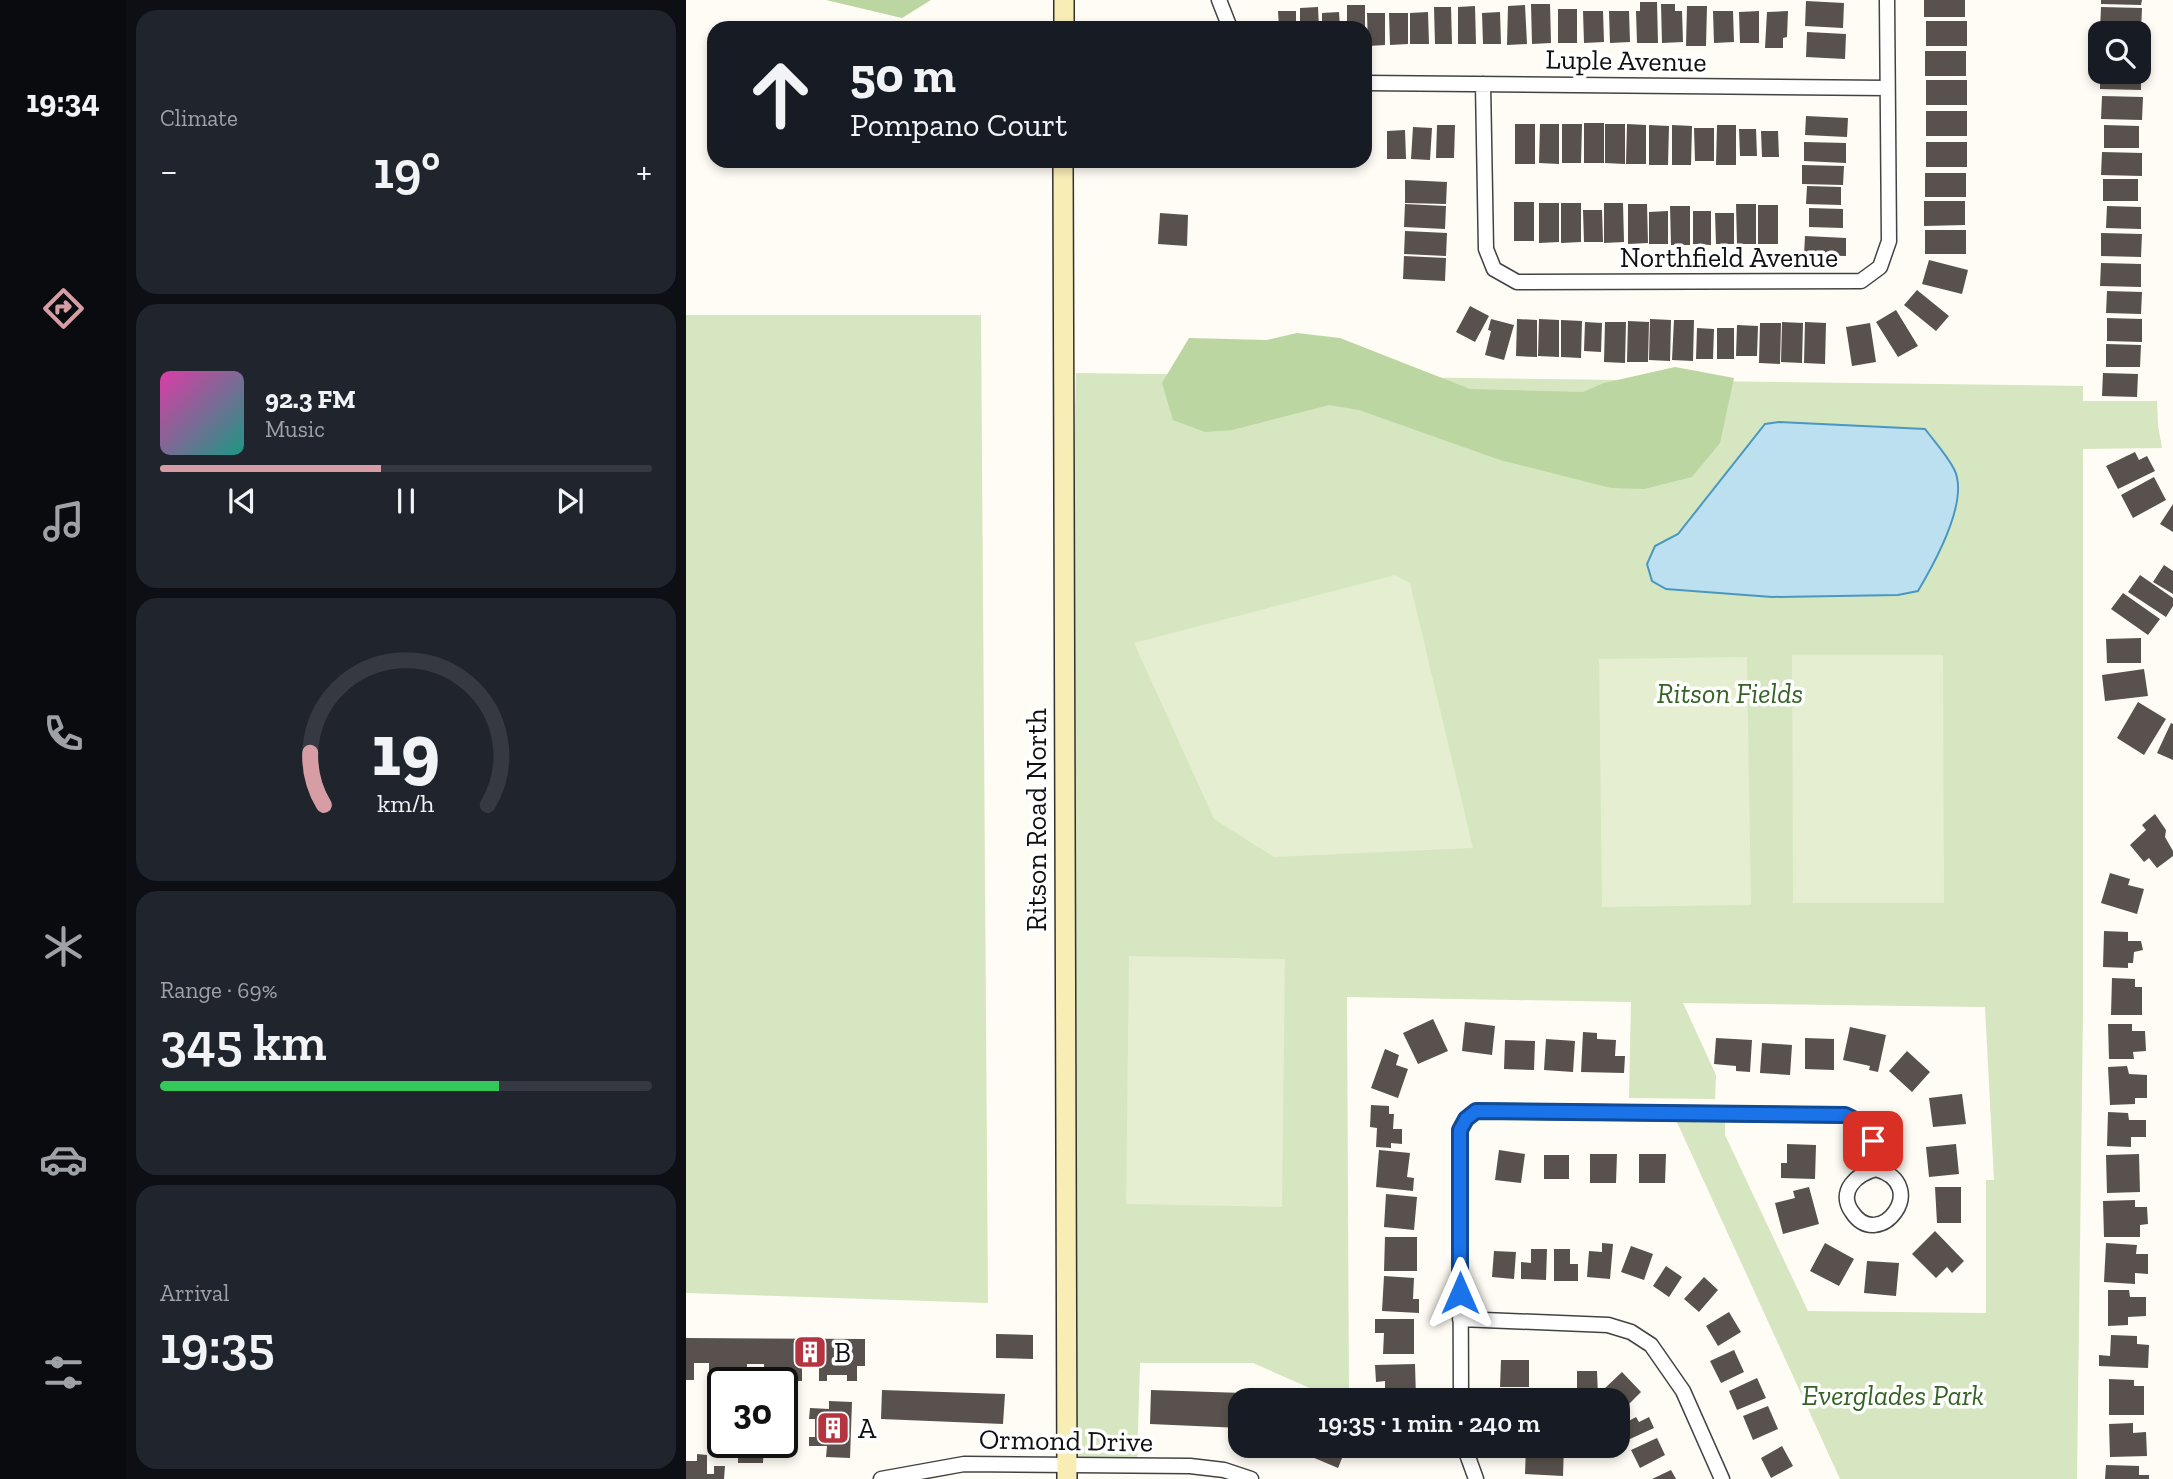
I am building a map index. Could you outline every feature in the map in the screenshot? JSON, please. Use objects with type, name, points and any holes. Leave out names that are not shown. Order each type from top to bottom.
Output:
[{"type":"main road","points":[[1064,0],[1064,21]]},
{"type":"main road","name":"Ritson Road North","points":[[1063,168],[1066,1472]]},
{"type":"street","points":[[1219,0],[1227,21]]},
{"type":"street","name":"Northfield Avenue","points":[[1483,83],[1486,249],[1494,269],[1517,282],[1861,281],[1880,267],[1889,241],[1887,0]]},
{"type":"street","name":"Luple Avenue","points":[[1372,83],[1887,88]]},
{"type":"street","points":[[1461,1388],[1460,1130],[1466,1119],[1476,1111],[1845,1115],[1857,1120],[1868,1130],[1873,1141],[1876,1169]]},
{"type":"street","points":[[1460,1319],[1608,1325],[1631,1332],[1651,1345],[1683,1391],[1722,1479]]},
{"type":"street","points":[[1468,1458],[1476,1479]]},
{"type":"street","name":"Ormond Drive","points":[[881,1479],[964,1464],[1066,1472],[1190,1466],[1224,1470],[1251,1479]]},
{"type":"green space","points":[[826,0],[931,0],[902,18]]},
{"type":"green space","points":[[686,315],[981,315],[988,1303],[686,1293]]},
{"type":"green space","points":[[1297,333],[1340,338],[1470,389],[1583,392],[1604,383],[1675,367],[1734,378],[1720,443],[1692,477],[1644,489],[1611,488],[1500,460],[1359,410],[1329,405],[1232,430],[1205,432],[1173,420],[1162,383],[1189,338],[1267,340]]},
{"type":"green space","name":"Ritson Fields","points":[[1076,373],[2083,386],[2083,401],[2157,401],[2162,448],[2083,449],[2083,1011],[2077,1479],[1840,1479],[1676,1120],[1725,1121],[1725,1135],[1808,1311],[1986,1313],[1986,1180],[1994,1180],[1985,1007],[1683,1003],[1716,1075],[1715,1099],[1629,1098],[1631,1002],[1347,997],[1349,1388],[1310,1388],[1253,1363],[1140,1363],[1137,1465],[1067,1464],[1064,903]]},
{"type":"green space","points":[[1395,575],[1410,583],[1473,848],[1274,857],[1214,819],[1134,643]]},
{"type":"green space","points":[[1792,655],[1943,655],[1944,903],[1793,903]]},
{"type":"green space","points":[[1747,657],[1751,905],[1602,907],[1599,659]]},
{"type":"green space","points":[[1129,956],[1285,959],[1282,1207],[1126,1204]]},
{"type":"water","points":[[1779,422],[1925,429],[1954,469],[1958,482],[1954,514],[1948,532],[1918,591],[1898,595],[1772,597],[1666,589],[1652,581],[1647,564],[1655,546],[1678,534],[1765,424]]},
{"type":"building","points":[[1924,0],[1965,0],[1965,17],[1924,17]]},
{"type":"building","points":[[2101,0],[2142,0],[2141,5],[2101,4]]},
{"type":"building","points":[[1806,1],[1844,3],[1843,28],[1805,26]]},
{"type":"building","points":[[1640,2],[1657,2],[1658,43],[1637,43],[1636,11],[1640,11]]},
{"type":"building","points":[[1531,4],[1550,4],[1551,43],[1532,44]]},
{"type":"building","points":[[1661,4],[1675,4],[1675,11],[1682,11],[1683,42],[1662,43]]},
{"type":"building","points":[[1347,5],[1365,5],[1365,21],[1347,21]]},
{"type":"building","points":[[1525,5],[1527,44],[1507,45],[1508,6]]},
{"type":"building","points":[[1475,6],[1476,44],[1458,44],[1458,7]]},
{"type":"building","points":[[1687,6],[1707,6],[1706,46],[1686,46]]},
{"type":"building","points":[[1318,7],[1319,21],[1300,21],[1300,8]]},
{"type":"building","points":[[1434,7],[1451,7],[1452,44],[1435,44]]},
{"type":"building","points":[[2101,7],[2142,8],[2141,21],[2100,21]]},
{"type":"building","points":[[1558,9],[1577,9],[1577,43],[1558,43]]},
{"type":"building","points":[[1278,11],[1296,11],[1296,21],[1279,21]]},
{"type":"building","points":[[1583,11],[1603,11],[1604,42],[1584,43]]},
{"type":"building","points":[[1609,11],[1629,11],[1630,42],[1610,43]]},
{"type":"building","points":[[1713,11],[1733,11],[1734,42],[1714,43]]},
{"type":"building","points":[[1759,11],[1759,43],[1740,43],[1739,12]]},
{"type":"building","points":[[1788,11],[1787,37],[1783,38],[1783,48],[1765,48],[1767,12]]},
{"type":"building","points":[[1339,12],[1340,21],[1322,21],[1322,13]]},
{"type":"building","points":[[1428,12],[1429,44],[1410,44],[1410,13]]},
{"type":"building","points":[[1500,12],[1501,44],[1483,44],[1482,13]]},
{"type":"building","points":[[1367,13],[1385,13],[1385,45],[1372,46],[1372,21],[1367,21]]},
{"type":"building","points":[[1389,13],[1408,13],[1408,44],[1390,45]]},
{"type":"building","points":[[1926,21],[1967,21],[1967,46],[1926,46]]},
{"type":"building","points":[[1807,32],[1846,34],[1845,59],[1806,57]]},
{"type":"building","points":[[1925,51],[1966,51],[1966,76],[1925,76]]},
{"type":"building","points":[[1926,80],[1967,80],[1967,105],[1926,105]]},
{"type":"building","points":[[2100,84],[2141,84],[2141,90],[2100,89]]},
{"type":"building","points":[[2102,96],[2143,97],[2142,120],[2101,119]]},
{"type":"building","points":[[1926,111],[1967,111],[1967,136],[1926,136]]},
{"type":"building","points":[[1806,116],[1848,118],[1847,137],[1805,135]]},
{"type":"building","points":[[1584,123],[1604,123],[1604,163],[1584,163]]},
{"type":"building","points":[[1515,124],[1535,124],[1535,164],[1515,164]]},
{"type":"building","points":[[1540,124],[1559,124],[1559,164],[1539,163]]},
{"type":"building","points":[[1562,124],[1582,124],[1581,163],[1562,163]]},
{"type":"building","points":[[1605,124],[1625,124],[1625,164],[1605,163]]},
{"type":"building","points":[[1627,124],[1646,125],[1646,164],[1626,164]]},
{"type":"building","points":[[1437,125],[1455,125],[1454,158],[1436,158]]},
{"type":"building","points":[[1649,125],[1669,126],[1668,165],[1649,165]]},
{"type":"building","points":[[1672,125],[1692,126],[1691,165],[1672,165]]},
{"type":"building","points":[[1717,125],[1736,125],[1736,165],[1716,165]]},
{"type":"building","points":[[2104,125],[2139,126],[2139,148],[2104,148]]},
{"type":"building","points":[[1413,127],[1432,128],[1430,160],[1411,159]]},
{"type":"building","points":[[1694,128],[1714,128],[1714,161],[1695,161]]},
{"type":"building","points":[[1739,129],[1756,129],[1757,156],[1740,156]]},
{"type":"building","points":[[1405,130],[1406,159],[1387,159],[1387,131]]},
{"type":"building","points":[[1761,131],[1778,131],[1779,157],[1762,157]]},
{"type":"building","points":[[1804,142],[1846,143],[1846,163],[1804,161]]},
{"type":"building","points":[[1926,142],[1967,142],[1967,167],[1926,167]]},
{"type":"building","points":[[2102,152],[2142,153],[2142,176],[2101,175]]},
{"type":"building","points":[[1802,165],[1844,166],[1843,185],[1802,184]]},
{"type":"building","points":[[1925,173],[1966,173],[1966,197],[1925,197]]},
{"type":"building","points":[[2103,179],[2138,179],[2138,201],[2103,201]]},
{"type":"building","points":[[1405,180],[1447,182],[1446,204],[1405,203]]},
{"type":"building","points":[[1807,186],[1841,187],[1841,205],[1806,204]]},
{"type":"building","points":[[1924,201],[1965,201],[1965,225],[1924,226]]},
{"type":"building","points":[[1514,202],[1534,202],[1534,241],[1514,241]]},
{"type":"building","points":[[1539,203],[1559,203],[1559,242],[1539,243]]},
{"type":"building","points":[[1561,203],[1581,203],[1581,242],[1561,243]]},
{"type":"building","points":[[1604,203],[1623,203],[1624,242],[1604,243]]},
{"type":"building","points":[[1405,204],[1446,206],[1445,229],[1404,227]]},
{"type":"building","points":[[1628,204],[1647,204],[1648,243],[1628,244]]},
{"type":"building","points":[[1736,204],[1756,204],[1756,244],[1737,244]]},
{"type":"building","points":[[1758,205],[1778,205],[1778,244],[1758,244]]},
{"type":"building","points":[[1670,206],[1690,206],[1690,245],[1671,245]]},
{"type":"building","points":[[2107,206],[2141,207],[2141,229],[2106,228]]},
{"type":"building","points":[[1809,208],[1843,209],[1843,228],[1809,227]]},
{"type":"building","points":[[1583,210],[1602,210],[1603,242],[1584,242]]},
{"type":"building","points":[[1668,211],[1668,244],[1649,244],[1649,212]]},
{"type":"building","points":[[1693,211],[1711,211],[1711,245],[1693,244]]},
{"type":"building","points":[[1160,213],[1188,215],[1187,246],[1158,244]]},
{"type":"building","points":[[1715,213],[1734,213],[1734,244],[1716,244]]},
{"type":"building","points":[[1925,230],[1966,230],[1966,254],[1925,254]]},
{"type":"building","points":[[1405,231],[1447,233],[1446,256],[1404,254]]},
{"type":"building","points":[[2101,233],[2142,234],[2141,257],[2101,256]]},
{"type":"building","points":[[1805,236],[1846,238],[1846,256],[1804,255]]},
{"type":"building","points":[[1404,256],[1446,258],[1445,281],[1403,279]]},
{"type":"building","points":[[1929,260],[1968,270],[1962,294],[1922,284]]},
{"type":"building","points":[[2101,263],[2141,264],[2141,287],[2100,286]]},
{"type":"building","points":[[1917,290],[1949,316],[1936,331],[1904,305]]},
{"type":"building","points":[[2107,291],[2142,292],[2141,314],[2106,313]]},
{"type":"building","points":[[1470,306],[1489,316],[1475,342],[1456,332]]},
{"type":"building","points":[[1896,310],[1918,346],[1898,357],[1876,322]]},
{"type":"building","points":[[2107,318],[2142,319],[2142,342],[2107,341]]},
{"type":"building","points":[[1491,319],[1514,325],[1504,360],[1485,355]]},
{"type":"building","points":[[1517,319],[1537,320],[1537,357],[1516,356]]},
{"type":"building","points":[[1539,319],[1559,320],[1559,357],[1538,356]]},
{"type":"building","points":[[1650,319],[1671,320],[1670,361],[1649,360]]},
{"type":"building","points":[[1561,320],[1582,321],[1581,358],[1561,357]]},
{"type":"building","points":[[1674,320],[1694,320],[1693,361],[1672,360]]},
{"type":"building","points":[[1628,321],[1649,322],[1648,362],[1627,362]]},
{"type":"building","points":[[1585,322],[1602,323],[1601,352],[1584,351]]},
{"type":"building","points":[[1605,322],[1626,322],[1625,363],[1604,362]]},
{"type":"building","points":[[1782,322],[1803,323],[1802,363],[1781,362]]},
{"type":"building","points":[[1805,322],[1826,323],[1825,364],[1804,363]]},
{"type":"building","points":[[1760,323],[1781,323],[1780,364],[1759,363]]},
{"type":"building","points":[[1870,323],[1876,362],[1852,366],[1846,327]]},
{"type":"building","points":[[1737,325],[1758,326],[1757,356],[1736,356]]},
{"type":"building","points":[[1697,328],[1714,329],[1713,359],[1696,359]]},
{"type":"building","points":[[1717,328],[1734,328],[1734,359],[1717,359]]},
{"type":"building","points":[[2106,344],[2141,345],[2140,367],[2106,367]]},
{"type":"building","points":[[2103,373],[2138,374],[2137,397],[2102,396]]},
{"type":"building","points":[[2135,452],[2139,460],[2147,456],[2155,471],[2118,489],[2106,466]]},
{"type":"building","points":[[2154,477],[2166,500],[2133,518],[2121,495]]},
{"type":"building","points":[[2173,504],[2173,532],[2160,524]]},
{"type":"building","points":[[2164,565],[2173,571],[2173,594],[2153,582]]},
{"type":"building","points":[[2140,575],[2173,598],[2173,606],[2166,617],[2128,592]]},
{"type":"building","points":[[2123,593],[2160,619],[2148,635],[2111,609]]},
{"type":"building","points":[[2141,638],[2141,663],[2107,663],[2106,639]]},
{"type":"building","points":[[2144,669],[2148,696],[2105,701],[2102,675]]},
{"type":"building","points":[[2138,702],[2166,719],[2144,755],[2117,738]]},
{"type":"building","points":[[2171,723],[2173,724],[2173,760],[2157,753]]},
{"type":"building","points":[[2155,814],[2166,830],[2165,837],[2173,851],[2173,856],[2157,868],[2149,858],[2144,862],[2130,845],[2146,830],[2142,825]]},
{"type":"building","points":[[2110,873],[2130,879],[2128,885],[2144,889],[2137,914],[2101,903]]},
{"type":"building","points":[[2104,931],[2128,932],[2128,941],[2141,941],[2143,950],[2134,952],[2133,963],[2128,963],[2128,968],[2103,967]]},
{"type":"building","points":[[2112,978],[2135,979],[2135,987],[2142,987],[2142,1015],[2111,1015]]},
{"type":"building","points":[[1433,1019],[1448,1051],[1418,1064],[1403,1033]]},
{"type":"building","points":[[1465,1022],[1495,1026],[1492,1055],[1462,1051]]},
{"type":"building","points":[[2108,1024],[2132,1024],[2132,1031],[2145,1031],[2146,1051],[2133,1052],[2134,1059],[2109,1059]]},
{"type":"building","points":[[1850,1027],[1886,1035],[1878,1072],[1869,1070],[1870,1066],[1843,1060]]},
{"type":"building","points":[[1583,1032],[1597,1033],[1597,1039],[1616,1040],[1615,1056],[1625,1056],[1624,1073],[1581,1072]]},
{"type":"building","points":[[1716,1038],[1752,1040],[1750,1072],[1736,1071],[1736,1066],[1714,1064]]},
{"type":"building","points":[[1805,1038],[1834,1039],[1834,1070],[1805,1069]]},
{"type":"building","points":[[1546,1039],[1575,1041],[1573,1072],[1544,1070]]},
{"type":"building","points":[[1505,1040],[1535,1041],[1534,1070],[1504,1069]]},
{"type":"building","points":[[1762,1043],[1792,1045],[1790,1075],[1760,1073]]},
{"type":"building","points":[[1385,1049],[1399,1055],[1396,1065],[1408,1069],[1398,1098],[1371,1088]]},
{"type":"building","points":[[1907,1051],[1930,1072],[1912,1092],[1889,1071]]},
{"type":"building","points":[[2127,1066],[2129,1074],[2147,1075],[2147,1098],[2135,1098],[2135,1104],[2110,1105],[2108,1067]]},
{"type":"building","points":[[1962,1094],[1966,1124],[1933,1127],[1929,1098]]},
{"type":"building","points":[[1371,1105],[1389,1106],[1389,1114],[1394,1114],[1393,1129],[1402,1129],[1402,1144],[1391,1143],[1391,1148],[1376,1147],[1377,1128],[1370,1127]]},
{"type":"building","points":[[2108,1112],[2128,1113],[2129,1120],[2146,1120],[2146,1137],[2131,1137],[2131,1147],[2107,1146]]},
{"type":"building","points":[[1787,1144],[1816,1145],[1815,1179],[1781,1178],[1781,1163],[1787,1163]]},
{"type":"building","points":[[1956,1144],[1959,1174],[1929,1177],[1926,1147]]},
{"type":"building","points":[[1379,1150],[1410,1153],[1407,1177],[1414,1178],[1413,1191],[1376,1187]]},
{"type":"building","points":[[1499,1150],[1525,1154],[1521,1183],[1495,1180]]},
{"type":"building","points":[[1590,1154],[1617,1154],[1616,1183],[1590,1183]]},
{"type":"building","points":[[1639,1154],[1666,1154],[1665,1183],[1639,1183]]},
{"type":"building","points":[[2139,1154],[2140,1192],[2107,1193],[2106,1155]]},
{"type":"building","points":[[1544,1155],[1569,1155],[1569,1179],[1544,1179]]},
{"type":"building","points":[[1809,1187],[1819,1224],[1783,1234],[1775,1203],[1795,1198],[1793,1191]]},
{"type":"building","points":[[1935,1187],[1961,1187],[1961,1223],[1937,1223]]},
{"type":"building","points":[[1386,1194],[1417,1197],[1414,1230],[1384,1227]]},
{"type":"building","points":[[2135,1200],[2135,1207],[2147,1207],[2148,1224],[2140,1225],[2140,1237],[2104,1237],[2103,1201]]},
{"type":"building","points":[[1935,1231],[1964,1261],[1952,1273],[1947,1267],[1936,1278],[1912,1254]]},
{"type":"building","points":[[1385,1237],[1417,1237],[1417,1271],[1384,1271]]},
{"type":"building","points":[[1602,1243],[1613,1244],[1610,1279],[1587,1277],[1589,1251],[1602,1252]]},
{"type":"building","points":[[1825,1243],[1854,1259],[1839,1286],[1810,1271]]},
{"type":"building","points":[[2106,1243],[2137,1245],[2136,1254],[2148,1254],[2148,1274],[2135,1273],[2135,1284],[2104,1282]]},
{"type":"building","points":[[1631,1246],[1653,1254],[1644,1280],[1621,1272]]},
{"type":"building","points":[[1531,1249],[1547,1249],[1546,1280],[1521,1279],[1521,1262],[1531,1263]]},
{"type":"building","points":[[1554,1249],[1570,1249],[1570,1264],[1578,1264],[1578,1281],[1554,1281]]},
{"type":"building","points":[[1494,1251],[1516,1252],[1514,1279],[1492,1277]]},
{"type":"building","points":[[1867,1261],[1899,1263],[1896,1296],[1864,1293]]},
{"type":"building","points":[[1666,1266],[1682,1277],[1669,1297],[1653,1286]]},
{"type":"building","points":[[1384,1276],[1414,1278],[1413,1299],[1419,1299],[1419,1313],[1382,1311]]},
{"type":"building","points":[[1704,1277],[1718,1290],[1699,1312],[1684,1299]]},
{"type":"building","points":[[2108,1290],[2129,1290],[2130,1297],[2146,1297],[2146,1316],[2128,1317],[2128,1325],[2108,1326]]},
{"type":"building","points":[[1729,1312],[1741,1332],[1718,1346],[1706,1326]]},
{"type":"building","points":[[1375,1319],[1414,1319],[1414,1354],[1383,1354],[1384,1333],[1375,1333]]},
{"type":"building","points":[[996,1334],[1033,1335],[1033,1359],[996,1358]]},
{"type":"building","points":[[2111,1335],[2137,1336],[2137,1344],[2149,1345],[2148,1368],[2099,1366],[2099,1355],[2110,1356]]},
{"type":"building","name":"B","points":[[686,1338],[865,1339],[865,1366],[857,1366],[857,1381],[847,1381],[847,1375],[827,1375],[827,1381],[819,1381],[819,1364],[802,1364],[802,1381],[798,1381],[798,1367],[747,1364],[747,1367],[709,1367],[709,1363],[694,1363],[694,1380],[686,1380]]},
{"type":"building","points":[[1734,1350],[1744,1372],[1721,1383],[1710,1361]]},
{"type":"building","points":[[1501,1360],[1529,1360],[1529,1387],[1500,1387]]},
{"type":"building","points":[[1415,1364],[1416,1388],[1385,1388],[1385,1381],[1376,1382],[1375,1365]]},
{"type":"building","points":[[1577,1371],[1597,1371],[1598,1388],[1577,1388]]},
{"type":"building","points":[[1622,1372],[1641,1392],[1630,1403],[1630,1388],[1605,1388]]},
{"type":"building","points":[[1757,1378],[1766,1398],[1737,1410],[1729,1391]]},
{"type":"building","points":[[2109,1379],[2134,1380],[2134,1386],[2144,1386],[2144,1415],[2109,1415]]},
{"type":"building","points":[[882,1390],[1005,1394],[1003,1424],[881,1419]]},
{"type":"building","points":[[1151,1390],[1228,1393],[1228,1427],[1150,1424]]},
{"type":"building","name":"A","points":[[829,1401],[852,1402],[850,1458],[826,1457],[827,1446],[809,1446],[809,1437],[815,1437],[815,1419],[809,1419],[810,1408],[829,1409]]},
{"type":"building","points":[[1768,1406],[1778,1429],[1753,1440],[1743,1416]]},
{"type":"building","points":[[1636,1417],[1639,1422],[1649,1417],[1654,1428],[1630,1439],[1630,1420]]},
{"type":"building","points":[[2133,1423],[2133,1433],[2146,1432],[2147,1456],[2110,1457],[2109,1424]]},
{"type":"building","points":[[1657,1438],[1665,1455],[1640,1468],[1631,1450]]},
{"type":"building","points":[[1782,1446],[1793,1466],[1771,1478],[1761,1458]]},
{"type":"building","points":[[697,1454],[707,1455],[707,1474],[714,1474],[714,1466],[725,1466],[724,1479],[686,1479],[686,1461],[697,1461]]},
{"type":"building","points":[[738,1458],[763,1458],[763,1463],[738,1463]]},
{"type":"building","points":[[1314,1458],[1342,1458],[1338,1468]]},
{"type":"building","points":[[1526,1458],[1564,1458],[1563,1476],[1525,1474]]},
{"type":"building","points":[[2106,1465],[2139,1466],[2139,1475],[2149,1475],[2149,1479],[2105,1479]]},
{"type":"building","points":[[1671,1470],[1676,1479],[1652,1479]]},
{"type":"place","name":"B","points":[[810,1352]]},
{"type":"place","name":"A","points":[[833,1428]]},
{"type":"route","points":[[1460,1293],[1460,1130],[1466,1119],[1476,1111],[1845,1115],[1857,1120],[1868,1130],[1873,1141]]},
{"type":"park label","name":"Everglades Park","points":[[1893,1395]]}]
